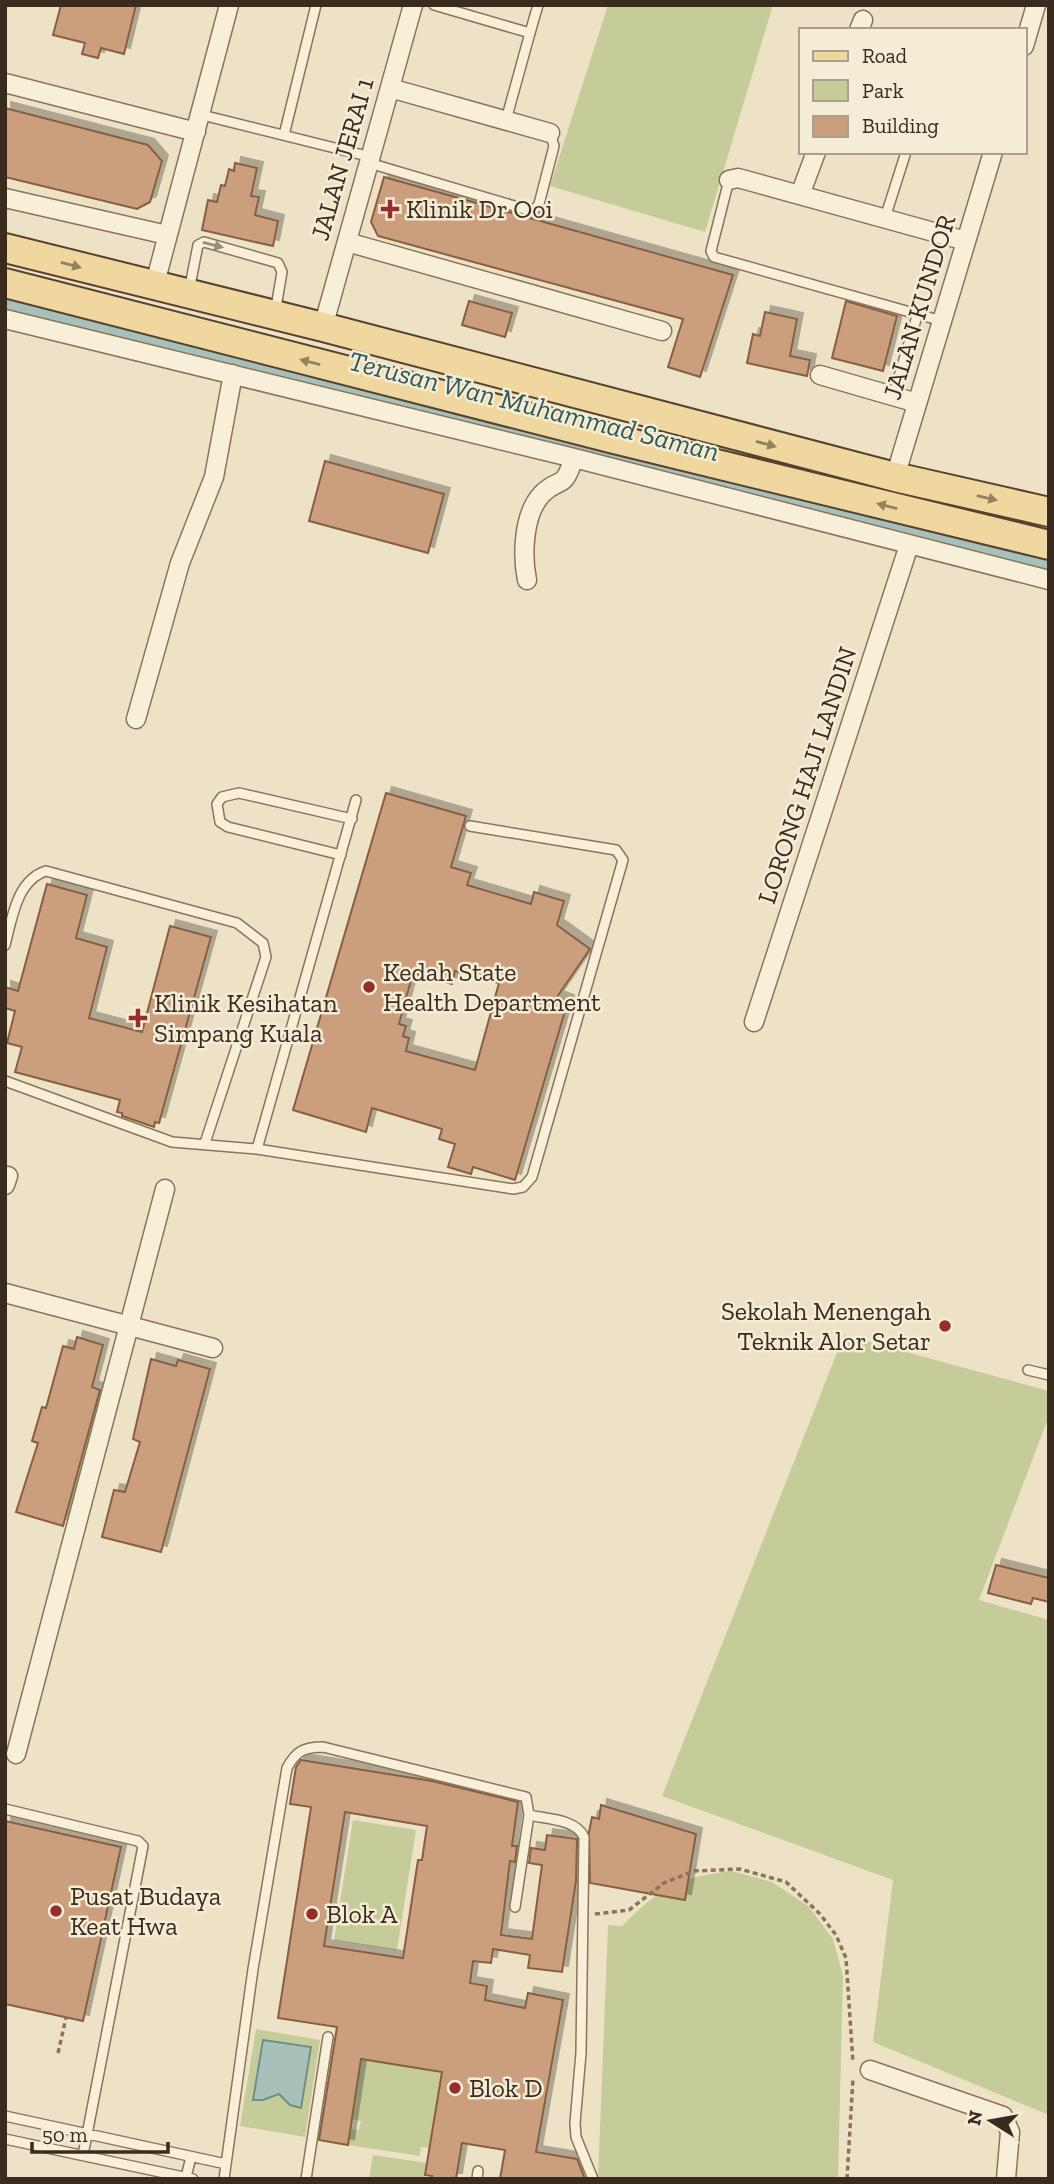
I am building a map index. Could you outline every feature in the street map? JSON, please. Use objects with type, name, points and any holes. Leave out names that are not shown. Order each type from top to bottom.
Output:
[{"type":"main road","points":[[5,248],[188,296],[323,327],[895,477],[1049,512]]},
{"type":"main road","points":[[5,283],[641,446],[1049,545]]},
{"type":"street","points":[[154,287],[229,5]]},
{"type":"street","name":"JALAN JERAI 1","points":[[323,327],[412,5]]},
{"type":"street","points":[[1026,39],[1036,5]]},
{"type":"street","points":[[5,83],[199,123]]},
{"type":"street","points":[[390,88],[550,133]]},
{"type":"street","points":[[800,195],[815,154]]},
{"type":"street","name":"JALAN KUNDOR","points":[[895,477],[991,154]]},
{"type":"street","points":[[729,180],[738,178],[966,241]]},
{"type":"street","points":[[5,198],[167,235]]},
{"type":"street","points":[[346,242],[662,331]]},
{"type":"street","points":[[5,319],[574,458],[1049,580]]},
{"type":"street","points":[[136,719],[180,563],[214,477],[233,374]]},
{"type":"street","points":[[820,374],[917,404]]},
{"type":"street","points":[[527,580],[524,551],[533,513],[541,495],[566,480],[574,458]]},
{"type":"street","name":"LORONG HAJI LANDIN","points":[[754,1022],[909,545]]},
{"type":"street","points":[[16,1754],[165,1189]]},
{"type":"street","points":[[5,1293],[213,1348]]},
{"type":"street","points":[[870,2070],[998,2114],[1007,2120],[1010,2132],[1006,2179]]},
{"type":"lane","points":[[284,135],[316,5]]},
{"type":"lane","points":[[434,5],[530,33]]},
{"type":"lane","points":[[506,120],[538,5]]},
{"type":"lane","points":[[199,123],[284,135],[528,210],[535,209],[539,204],[554,146],[550,133]]},
{"type":"lane","points":[[886,218],[905,154]]},
{"type":"lane","points":[[729,180],[711,251],[714,257],[942,321]]},
{"type":"lane","points":[[188,296],[198,245],[204,242],[278,263],[282,272],[274,316]]},
{"type":"lane","points":[[893,396],[918,313]]},
{"type":"lane","points":[[341,855],[228,827],[220,822],[217,804],[222,797],[239,793],[352,819]]},
{"type":"lane","points":[[257,1149],[356,800]]},
{"type":"lane","points":[[5,1081],[172,1142],[257,1149],[513,1189],[523,1187],[532,1177],[623,855],[617,850],[470,826]]},
{"type":"lane","points":[[5,944],[17,901],[35,874],[46,871],[237,923],[264,943],[266,957],[205,1143]]},
{"type":"lane","points":[[1028,1370],[1049,1375]]},
{"type":"lane","points":[[224,2179],[266,1888],[287,1768],[294,1754],[306,1747],[323,1746],[520,1793],[526,1797],[529,1815],[515,1907]]},
{"type":"lane","points":[[5,1809],[138,1841],[143,1846],[142,1863],[83,2155]]},
{"type":"lane","points":[[529,1815],[581,1829],[584,1837],[581,2053],[575,2123],[576,2137],[593,2179]]},
{"type":"lane","points":[[306,2179],[328,2037]]},
{"type":"lane","points":[[5,2116],[226,2164]]},
{"type":"lane","points":[[5,2139],[190,2178],[191,2157]]},
{"type":"path","points":[[584,1920],[600,1911],[629,1910],[664,1883],[694,1871],[710,1868],[740,1869],[765,1875],[786,1882],[804,1898],[836,1935],[846,1958],[853,2073],[847,2179]]},
{"type":"path","points":[[58,2053],[66,2018]]},
{"type":"green space","points":[[608,5],[773,5],[705,232],[550,186]]},
{"type":"green space","name":"Sekolah Menengah Teknik Alor Setar","points":[[844,1335],[1049,1391],[1049,1416],[979,1600],[1049,1620],[1049,2115],[873,2042],[893,1880],[662,1796]]},
{"type":"green space","points":[[353,1820],[416,1830],[397,1950],[334,1940]]},
{"type":"green space","points":[[731,1871],[772,1882],[808,1906],[833,1939],[843,1976],[838,2179],[598,2179],[608,1925],[622,1926],[659,1893],[671,1886],[697,1877]]},
{"type":"green space","points":[[368,2015],[449,2028],[430,2148],[421,2147],[420,2156],[348,2145],[351,2129],[359,2130],[361,2121],[351,2119]]},
{"type":"green space","points":[[256,2029],[320,2040],[305,2137],[240,2126]]},
{"type":"green space","points":[[373,2155],[427,2163],[425,2179],[369,2179]]},
{"type":"water","points":[[263,2040],[311,2047],[301,2108],[290,2105],[279,2094],[263,2100],[253,2100]]},
{"type":"building","points":[[61,5],[136,5],[124,54],[101,48],[98,58],[82,54],[85,43],[53,35]]},
{"type":"building","points":[[5,108],[148,145],[162,161],[150,202],[137,209],[5,177]]},
{"type":"building","points":[[235,163],[257,168],[251,196],[259,197],[255,215],[278,221],[273,246],[202,230],[208,200],[217,202],[221,185],[225,186],[229,169],[234,171]]},
{"type":"building","points":[[384,177],[733,275],[700,377],[668,367],[683,319],[378,236],[371,222]]},
{"type":"building","points":[[469,301],[512,313],[505,337],[462,325]]},
{"type":"building","points":[[846,301],[897,316],[883,371],[832,358]]},
{"type":"building","points":[[765,312],[797,319],[790,356],[810,360],[807,376],[747,363],[753,334],[760,336]]},
{"type":"building","points":[[325,461],[444,494],[428,553],[309,521]]},
{"type":"building","name":"Kedah State Health Department","points":[[386,793],[466,816],[451,867],[471,873],[467,885],[531,904],[534,892],[564,901],[557,925],[590,949],[557,997],[568,1001],[515,1180],[473,1167],[471,1174],[448,1167],[455,1144],[439,1139],[442,1129],[372,1108],[366,1132],[293,1110]],"holes":[[[455,971],[499,983],[475,1070],[406,1051],[409,1038],[403,1036],[406,1026],[399,1024],[413,973],[452,984]]]},
{"type":"building","points":[[47,884],[87,895],[76,938],[107,947],[89,1018],[142,1032],[170,926],[211,937],[159,1123],[155,1122],[154,1127],[122,1116],[122,1113],[117,1112],[120,1100],[15,1072],[22,1047],[7,1043],[15,1011],[5,1008],[5,987],[18,991]]},
{"type":"building","points":[[77,1337],[103,1345],[92,1387],[100,1390],[63,1526],[16,1512],[38,1443],[32,1441],[42,1407],[46,1408],[63,1346],[74,1349]]},
{"type":"building","points":[[151,1359],[176,1366],[178,1360],[210,1369],[161,1552],[102,1537],[114,1490],[125,1492],[140,1442],[133,1439]]},
{"type":"building","points":[[996,1565],[1049,1578],[1049,1602],[1033,1598],[1031,1604],[988,1593]]},
{"type":"building","points":[[301,1760],[432,1781],[518,1802],[512,1846],[517,1846],[515,1862],[510,1861],[501,1935],[532,1939],[542,1865],[529,1863],[531,1848],[545,1850],[547,1835],[577,1839],[576,1881],[562,1972],[528,1968],[530,1955],[493,1949],[491,1963],[473,1961],[470,1983],[487,1986],[485,2000],[525,2008],[528,1993],[563,2000],[536,2152],[577,2159],[585,2179],[500,2179],[505,2150],[462,2143],[456,2179],[431,2179],[432,2176],[425,2175],[442,2072],[361,2059],[348,2145],[319,2140],[337,2027],[278,2018],[311,1807],[290,1804],[296,1767]],"holes":[[[345,1812],[427,1826],[422,1860],[418,1860],[403,1958],[324,1946]]]},
{"type":"building","points":[[601,1805],[696,1834],[685,1900],[590,1883],[589,1832],[592,1817],[599,1819]]},
{"type":"building","name":"Pusat Budaya Keat Hwa","points":[[5,1821],[121,1847],[83,2021],[5,2004]]},
{"type":"waterway","name":"Terusan Wan Muhammad Saman","points":[[5,300],[1049,566]]},
{"type":"place","name":"Klinik Dr Ooi","points":[[390,209]]},
{"type":"place","name":"Kedah State Health Department","points":[[369,987]]},
{"type":"place","name":"Klinik Kesihatan Simpang Kuala","points":[[138,1018]]},
{"type":"place","name":"Sekolah Menengah Teknik Alor Setar","points":[[945,1326]]},
{"type":"place","name":"Pusat Budaya Keat Hwa","points":[[56,1911]]},
{"type":"place","name":"Blok A","points":[[312,1914]]},
{"type":"place","name":"Blok D","points":[[455,2088]]}]
